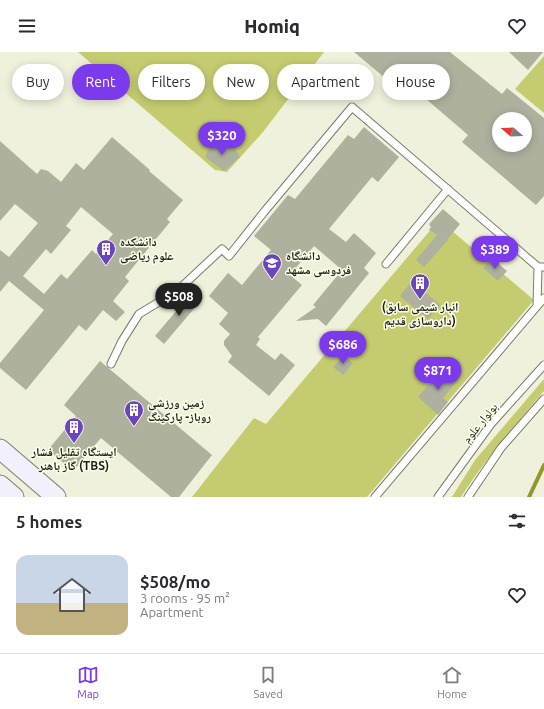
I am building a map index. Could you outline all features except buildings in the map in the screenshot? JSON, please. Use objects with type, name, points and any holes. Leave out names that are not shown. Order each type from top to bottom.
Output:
[{"type":"street","points":[[0,449],[56,497]]},
{"type":"street","points":[[0,485],[14,497]]},
{"type":"lane","points":[[111,364],[122,341],[139,314],[177,291],[222,249],[229,256],[352,106],[541,267],[538,306]]},
{"type":"lane","points":[[386,264],[448,189]]},
{"type":"lane","points":[[375,497],[544,298]]},
{"type":"lane","name":"بولوار علوم","points":[[438,497],[492,424],[544,365]]},
{"type":"lane","points":[[468,497],[501,448],[544,399]]},
{"type":"green space","points":[[78,52],[324,52],[315,64],[277,64],[277,100],[287,100],[263,132],[227,172],[215,170],[130,97],[130,64],[92,64]]},
{"type":"green space","points":[[544,56],[544,113],[515,89]]},
{"type":"green space","points":[[439,220],[534,300],[367,497],[192,497],[254,418],[266,424]]},
{"type":"green space","points":[[544,379],[544,391],[490,456],[461,497],[452,497],[475,460]]},
{"type":"waterway","points":[[529,497],[544,465]]},
{"type":"place","name":"دانشکده علوم ریاضی","points":[[106,266]]},
{"type":"place","name":"دانشگاه فردوسی مشهد","points":[[272,280]]},
{"type":"place","name":"(انبار شیمی سابق داروسازی قدیم)","points":[[420,300]]},
{"type":"place","name":"زمین ورزشی روباز- پارکینگ","points":[[134,427]]},
{"type":"place","name":"ایستگاه تقلیل فشار گاز باهنر (TBS)","points":[[74,444]]}]
